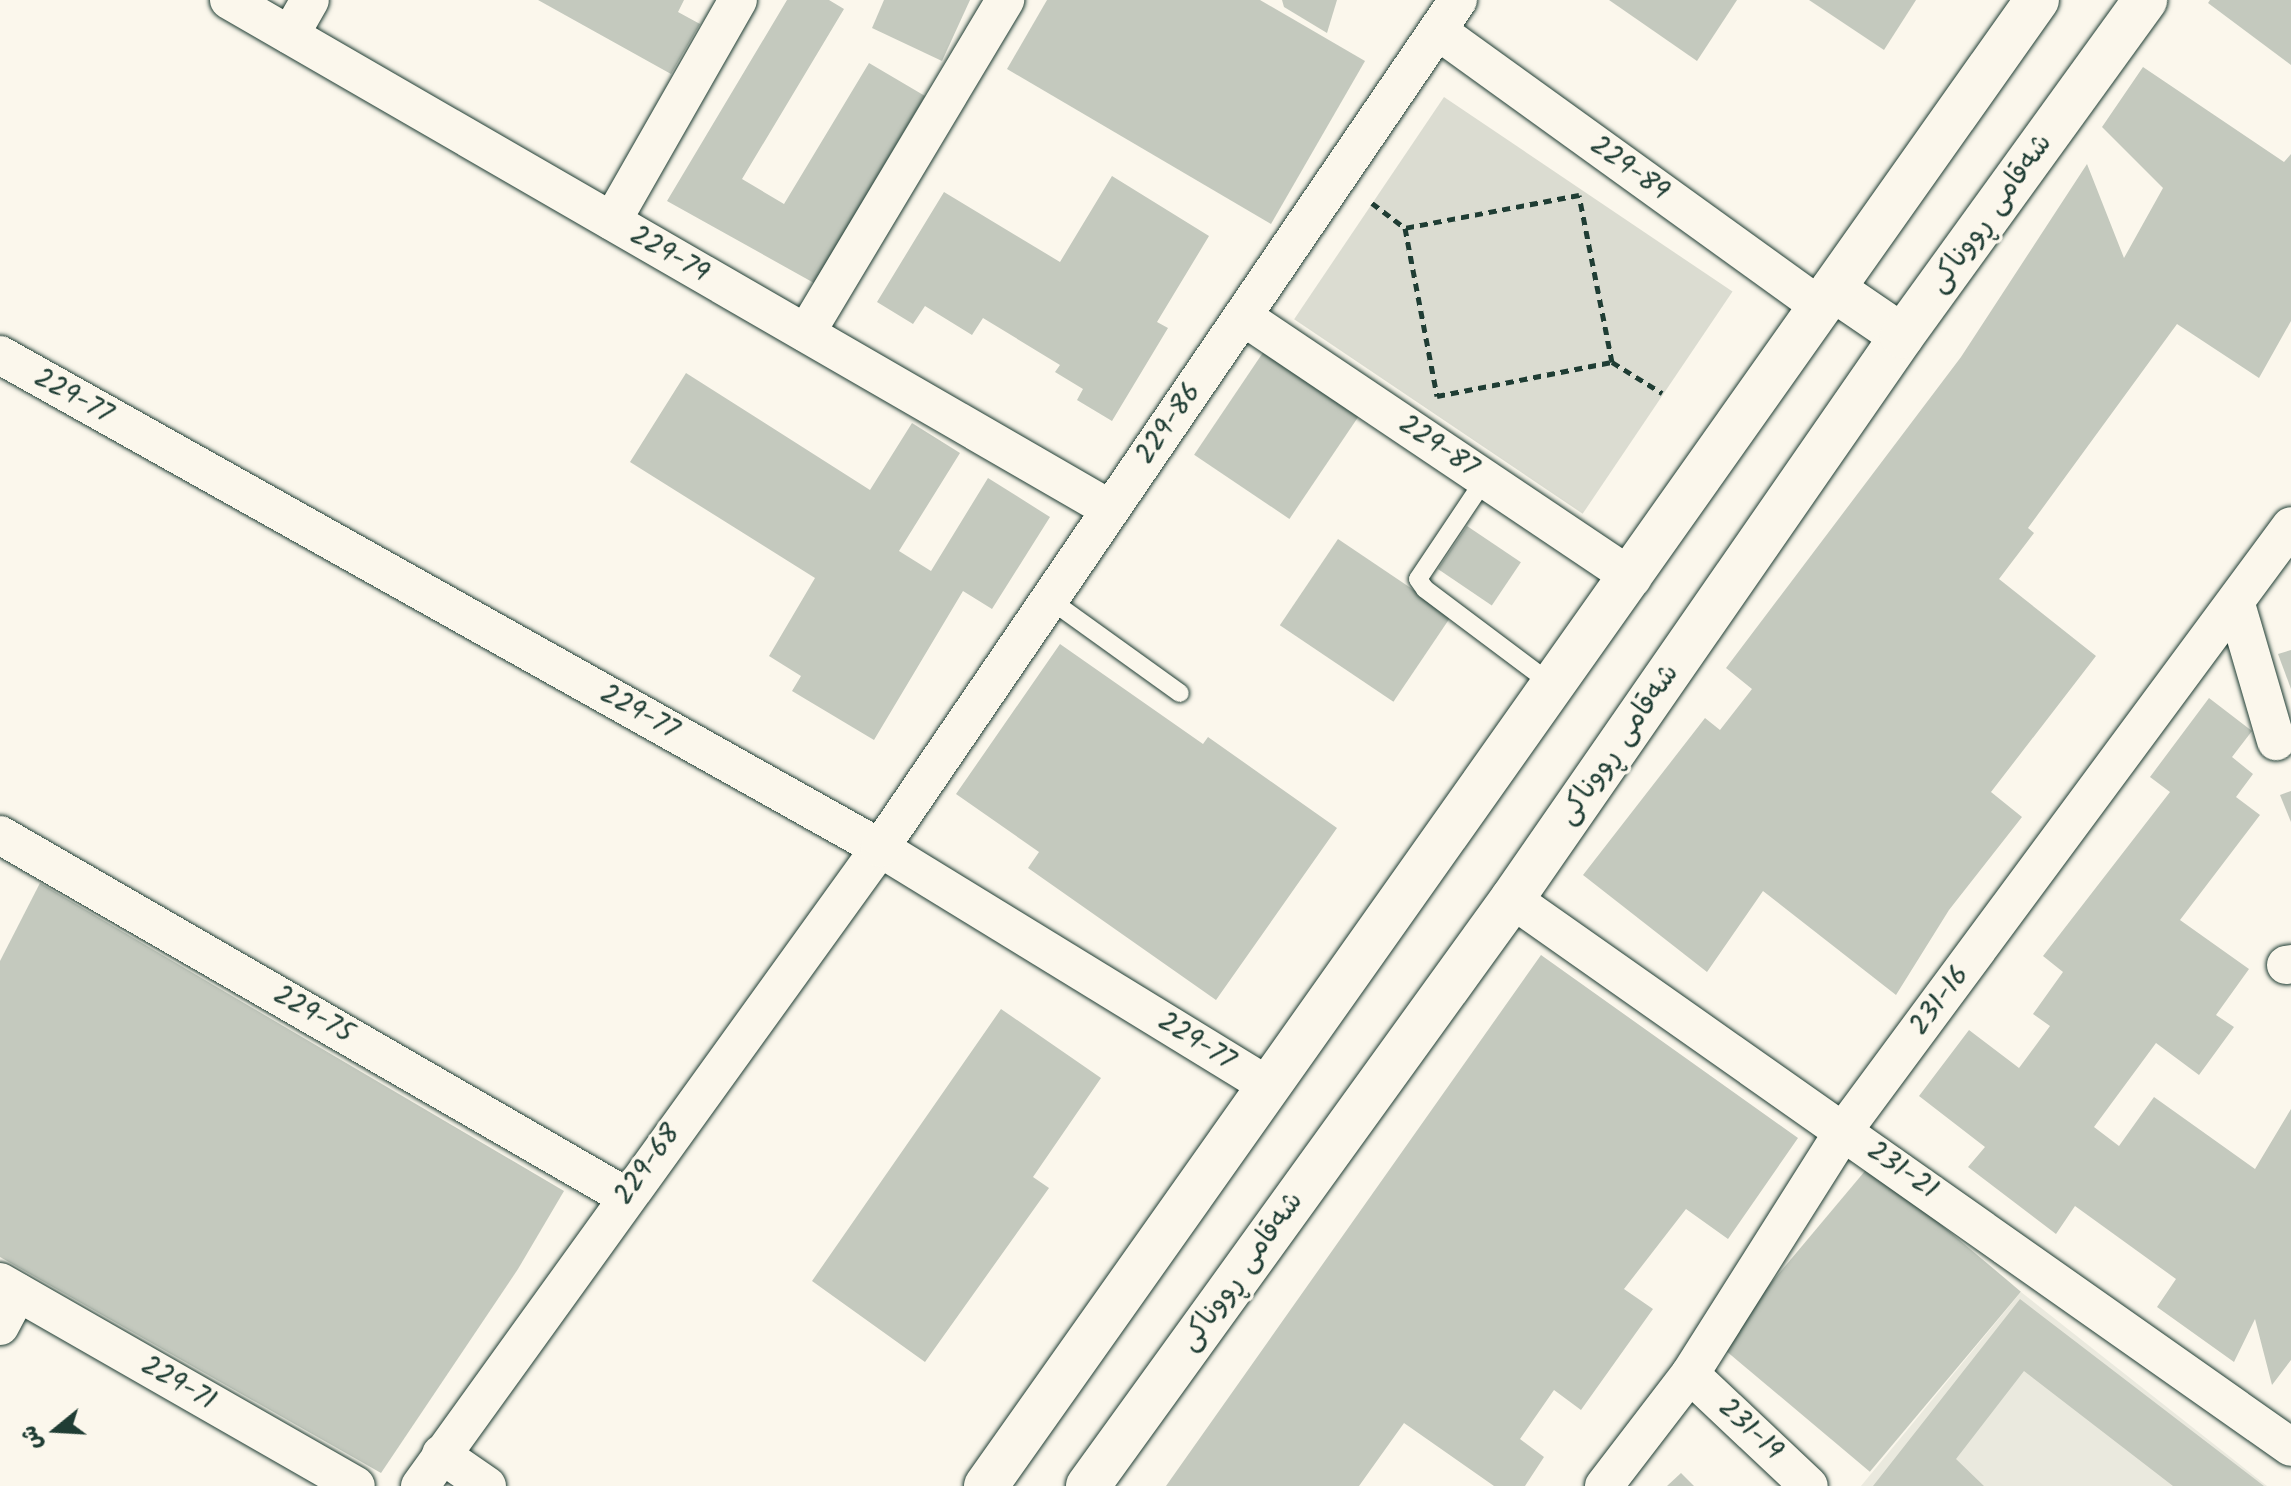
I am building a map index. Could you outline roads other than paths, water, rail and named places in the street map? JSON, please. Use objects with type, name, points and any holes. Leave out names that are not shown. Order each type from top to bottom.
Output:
[{"type":"main road","points":[[986,1486],[1632,578],[2037,0]]},
{"type":"main road","name":"شەقامی ڕووناکی","points":[[1088,1486],[1512,899],[1902,336],[2145,0]]},
{"type":"main road","points":[[1826,298],[1902,336]]},
{"type":"street","name":"229-79","points":[[229,0],[1110,509]]},
{"type":"street","points":[[290,35],[310,0]]},
{"type":"street","points":[[612,221],[738,0]]},
{"type":"street","points":[[806,333],[1005,0]]},
{"type":"street","name":"229-89","points":[[1448,15],[1826,298]]},
{"type":"street","name":"229-86","points":[[880,848],[1448,15]]},
{"type":"street","name":"229-87","points":[[1244,317],[1632,578]]},
{"type":"street","name":"229-77","points":[[0,355],[880,848],[1268,1086]]},
{"type":"street","name":"231-16","points":[[1604,1486],[1690,1374],[1844,1130],[2291,526]]},
{"type":"street","points":[[2236,604],[2276,741]]},
{"type":"street","name":"229-75","points":[[0,835],[625,1196]]},
{"type":"street","name":"229-68","points":[[420,1486],[625,1196],[880,848]]},
{"type":"street","name":"231-21","points":[[1512,899],[2288,1437]]},
{"type":"street","points":[[0,1326],[9,1287]]},
{"type":"street","name":"229-71","points":[[9,1287],[356,1486]]},
{"type":"street","name":"231-19","points":[[1690,1374],[1809,1486]]},
{"type":"street","points":[[441,1454],[487,1486]]},
{"type":"lane","points":[[1485,479],[1418,579],[1425,589],[1554,686]]},
{"type":"lane","points":[[1049,599],[1180,693]]}]
